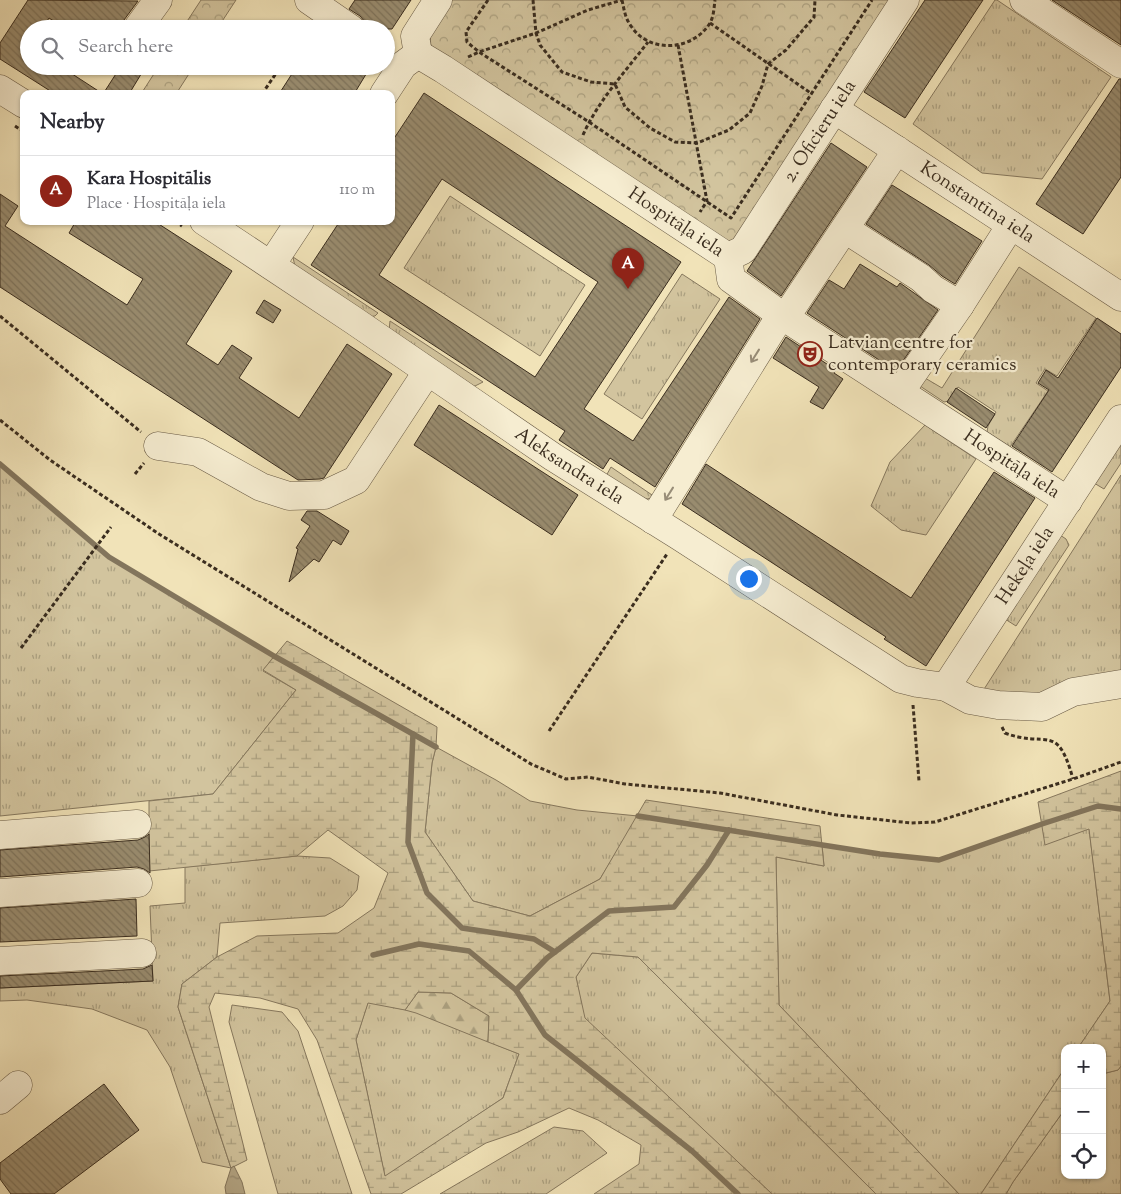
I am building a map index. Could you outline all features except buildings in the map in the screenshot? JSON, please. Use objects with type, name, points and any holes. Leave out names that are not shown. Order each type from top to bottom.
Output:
[{"type":"street","points":[[144,20],[158,0]]},
{"type":"street","points":[[395,73],[438,0]]},
{"type":"street","name":"2. Oficieru iela","points":[[728,258],[743,250],[904,0]]},
{"type":"street","points":[[1024,0],[1121,64]]},
{"type":"street","points":[[325,4],[342,20]]},
{"type":"street","name":"Hospitāļa iela","points":[[403,57],[444,69],[689,231],[728,258],[731,279],[783,316],[1068,501]]},
{"type":"street","points":[[386,90],[394,75]]},
{"type":"street","points":[[0,89],[20,102]]},
{"type":"street","name":"Konstantīna iela","points":[[834,109],[1121,297]]},
{"type":"street","points":[[653,520],[783,316],[845,229],[897,150]]},
{"type":"street","name":"Aleksandra iela","points":[[210,225],[553,458],[679,536],[901,679],[946,687]]},
{"type":"street","points":[[271,265],[297,225]]},
{"type":"street","points":[[900,392],[960,305],[1011,225]]},
{"type":"street","points":[[845,229],[922,278],[933,290],[960,305]]},
{"type":"street","points":[[158,446],[198,452],[261,487],[290,496],[324,495],[356,480],[427,372]]},
{"type":"street","name":"Hekeļa iela","points":[[946,687],[1121,419]]},
{"type":"street","points":[[946,687],[970,700],[998,705],[1042,707],[1073,692],[1121,684]]},
{"type":"street","points":[[0,835],[137,824]]},
{"type":"street","points":[[0,893],[138,883]]},
{"type":"street","points":[[0,961],[142,953]]},
{"type":"path","points":[[488,0],[466,32],[467,42],[479,52],[589,122],[730,218],[872,0]]},
{"type":"path","points":[[532,0],[536,33],[540,45],[562,72],[591,82],[615,84]]},
{"type":"path","points":[[444,69],[479,52],[536,33],[588,10],[622,0],[625,14],[631,27],[648,42],[666,46],[678,45],[690,41],[710,23],[715,0]]},
{"type":"path","points":[[615,84],[625,107],[650,128],[675,142],[697,143],[729,130],[750,113],[762,86],[768,64],[786,50],[814,17],[815,0]]},
{"type":"path","points":[[710,23],[834,109]]},
{"type":"path","points":[[573,156],[589,122],[615,84],[648,42]]},
{"type":"path","points":[[678,45],[707,201],[689,231]]},
{"type":"path","points":[[265,90],[275,75]]},
{"type":"path","points":[[0,316],[158,446]]},
{"type":"path","points":[[0,420],[50,460],[160,534],[531,764],[566,779],[588,777],[625,784],[720,793],[837,815],[910,823],[936,822],[1121,762]]},
{"type":"path","points":[[21,648],[111,527]]},
{"type":"path","points":[[549,730],[679,536]]},
{"type":"path","points":[[917,683],[912,708],[919,781]]},
{"type":"path","points":[[998,705],[998,720],[1005,733],[1017,738],[1050,740],[1058,744],[1067,759],[1073,779]]},
{"type":"green space","points":[[201,0],[236,0],[223,20],[188,20]]},
{"type":"green space","points":[[451,0],[894,0],[736,242],[728,241],[433,51],[430,37],[434,24]]},
{"type":"green space","points":[[995,0],[1111,77],[1042,179],[982,173],[913,124]]},
{"type":"green space","points":[[153,75],[188,75],[179,90],[144,90]]},
{"type":"green space","points":[[450,196],[585,285],[540,356],[404,268]]},
{"type":"green space","points":[[293,257],[378,313],[375,316],[366,317],[295,267]]},
{"type":"green space","points":[[1019,267],[1096,318],[1057,376],[1045,369],[1036,383],[1048,391],[1010,447],[987,432],[988,426],[996,412],[958,387],[949,401],[944,402],[920,386],[925,378],[942,388]]},
{"type":"green space","points":[[682,274],[720,299],[642,419],[604,394]]},
{"type":"green space","points":[[390,321],[483,382],[475,386],[468,386],[389,331]]},
{"type":"green space","points":[[925,425],[976,459],[926,535],[901,530],[871,506],[890,462]]},
{"type":"green space","points":[[1121,442],[1121,463],[1104,489],[1094,483]]},
{"type":"green space","points":[[0,465],[110,557],[274,656],[263,671],[296,690],[213,794],[0,816]]},
{"type":"green space","points":[[611,467],[655,497],[647,499],[639,496],[606,476]]},
{"type":"green space","points":[[1121,475],[1121,676],[1043,700],[979,697]]},
{"type":"green space","points":[[1060,535],[1066,539],[1069,545],[1016,626],[1005,619]]},
{"type":"green space","points":[[287,641],[437,727],[425,832],[473,901],[530,916],[600,879],[646,800],[820,826],[824,866],[776,857],[779,1005],[959,1194],[876,1194],[638,957],[592,953],[576,977],[585,1018],[772,1194],[594,1194],[639,1164],[641,1145],[598,1120],[569,1108],[518,1132],[486,1143],[401,1194],[371,1194],[317,1040],[298,1009],[260,998],[215,993],[209,1007],[247,1160],[231,1168],[178,1007],[182,984],[217,957],[257,936],[338,933],[374,908],[388,873],[328,830],[297,856],[149,871],[149,801],[213,794],[296,690],[263,670]],"holes":[[[418,992],[451,993],[489,1016],[488,1042],[519,1054],[503,1098],[385,1176],[356,1040],[368,1003],[405,1010]]]},
{"type":"green space","points":[[436,747],[530,801],[577,810],[638,816],[600,879],[530,916],[473,901],[425,832],[432,763]]},
{"type":"green space","points":[[1121,771],[1121,1066],[1118,1070],[1106,1073],[1106,1044],[1081,1044],[1110,1001],[1089,829],[1045,845],[1038,802]]},
{"type":"green space","points":[[1042,824],[1046,844],[1089,828],[1110,1001],[1081,1044],[1061,1044],[1061,1074],[981,1194],[959,1194],[779,1005],[776,857],[824,866],[822,845],[880,854],[939,860]]},
{"type":"green space","points":[[297,856],[330,858],[359,876],[357,890],[343,906],[325,916],[220,923],[217,957],[182,984],[178,1007],[231,1168],[202,1162],[170,1067],[147,1030],[92,1009],[27,1000],[0,1001],[0,988],[153,981],[150,906],[185,903],[185,867]]},
{"type":"green space","points":[[592,953],[638,957],[876,1194],[772,1194],[584,1018],[576,977]]},
{"type":"green space","points":[[418,992],[451,993],[489,1016],[488,1042],[405,1010]]},
{"type":"green space","points":[[368,1002],[416,1012],[519,1054],[503,1098],[385,1177],[356,1040]]},
{"type":"green space","points":[[232,1005],[282,1012],[298,1031],[352,1194],[278,1194],[229,1022]]},
{"type":"green space","points":[[1121,1066],[1121,1194],[1006,1194],[1061,1115],[1061,1179],[1106,1179],[1106,1073],[1118,1070]]},
{"type":"green space","points":[[1061,1074],[1061,1115],[1006,1194],[981,1194]]},
{"type":"green space","points":[[554,1127],[583,1131],[607,1153],[546,1194],[440,1194]]},
{"type":"water","points":[[234,1166],[242,1182],[245,1194],[226,1194],[225,1187],[231,1168]]},
{"type":"waterway","points":[[0,464],[109,557],[274,656],[436,747]]},
{"type":"waterway","points":[[413,734],[408,842],[427,893],[462,928],[534,939],[555,952]]},
{"type":"waterway","points":[[638,816],[880,854],[939,860],[1098,806],[1121,809]]},
{"type":"waterway","points":[[516,990],[547,958],[609,911],[674,907],[707,865],[729,830]]},
{"type":"waterway","points":[[373,955],[419,944],[469,951],[516,990],[545,1035],[692,1151],[738,1194]]},
{"type":"place","name":"Kara Hospitālis","points":[[628,289]]},
{"type":"place","name":"Latvian centre for contemporary ceramics","points":[[810,354]]}]
